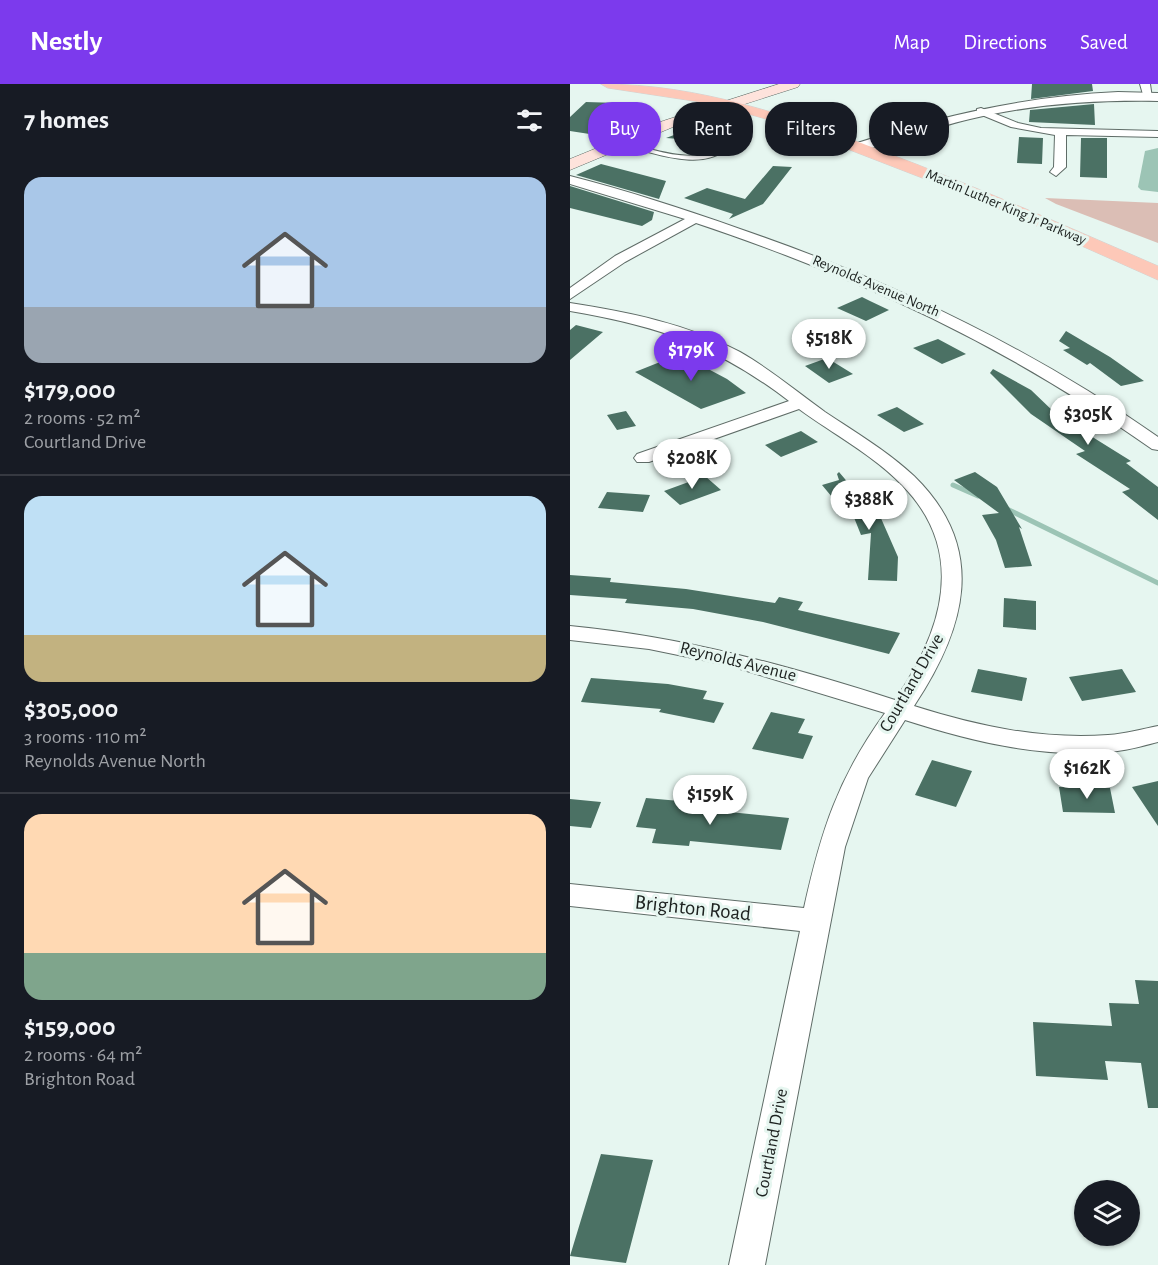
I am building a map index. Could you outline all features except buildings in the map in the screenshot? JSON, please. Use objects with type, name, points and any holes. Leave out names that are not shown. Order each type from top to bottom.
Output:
[{"type":"main road","name":"Martin Luther King Jr Parkway","points":[[608,84],[738,102]]},
{"type":"main road","name":"Martin Luther King Jr Parkway","points":[[651,84],[738,102]]},
{"type":"main road","points":[[738,102],[793,84]]},
{"type":"main road","name":"Martin Luther King Jr Parkway","points":[[753,107],[1019,197],[1158,258]]},
{"type":"main road","name":"Martin Luther King Jr Parkway","points":[[867,144],[1158,274]]},
{"type":"main road","points":[[570,165],[590,156]]},
{"type":"street","points":[[867,144],[981,111],[1076,97],[1150,92]]},
{"type":"street","points":[[981,111],[1026,129],[1157,134]]},
{"type":"street","points":[[1056,172],[1060,167],[1061,132]]},
{"type":"street","name":"Reynolds Avenue North","points":[[570,180],[609,189],[796,252],[946,315],[1043,368],[1158,445]]},
{"type":"street","points":[[570,295],[620,260],[695,218]]},
{"type":"street","name":"Courtland Drive","points":[[570,307],[633,318],[710,343],[736,356],[802,402],[890,465],[913,487],[932,510],[944,540],[950,572],[950,609],[939,644],[902,708],[865,761],[845,802],[816,921],[747,1265]]},
{"type":"street","points":[[642,458],[802,402]]},
{"type":"street","name":"Reynolds Avenue","points":[[570,633],[655,642],[729,657],[902,708]]},
{"type":"street","points":[[902,708],[973,732],[1021,741],[1066,745],[1106,743],[1158,734]]},
{"type":"street","name":"Brighton Road","points":[[570,895],[816,921]]},
{"type":"lane","points":[[686,156],[701,159],[716,156]]},
{"type":"shaded area","points":[[1158,148],[1158,192],[1141,190],[1138,187],[1145,151]]},
{"type":"shaded area","points":[[1045,198],[1158,203],[1158,243],[1056,204]]},
{"type":"waterway","points":[[953,485],[978,496]]},
{"type":"waterway","points":[[1005,508],[1158,583]]}]
